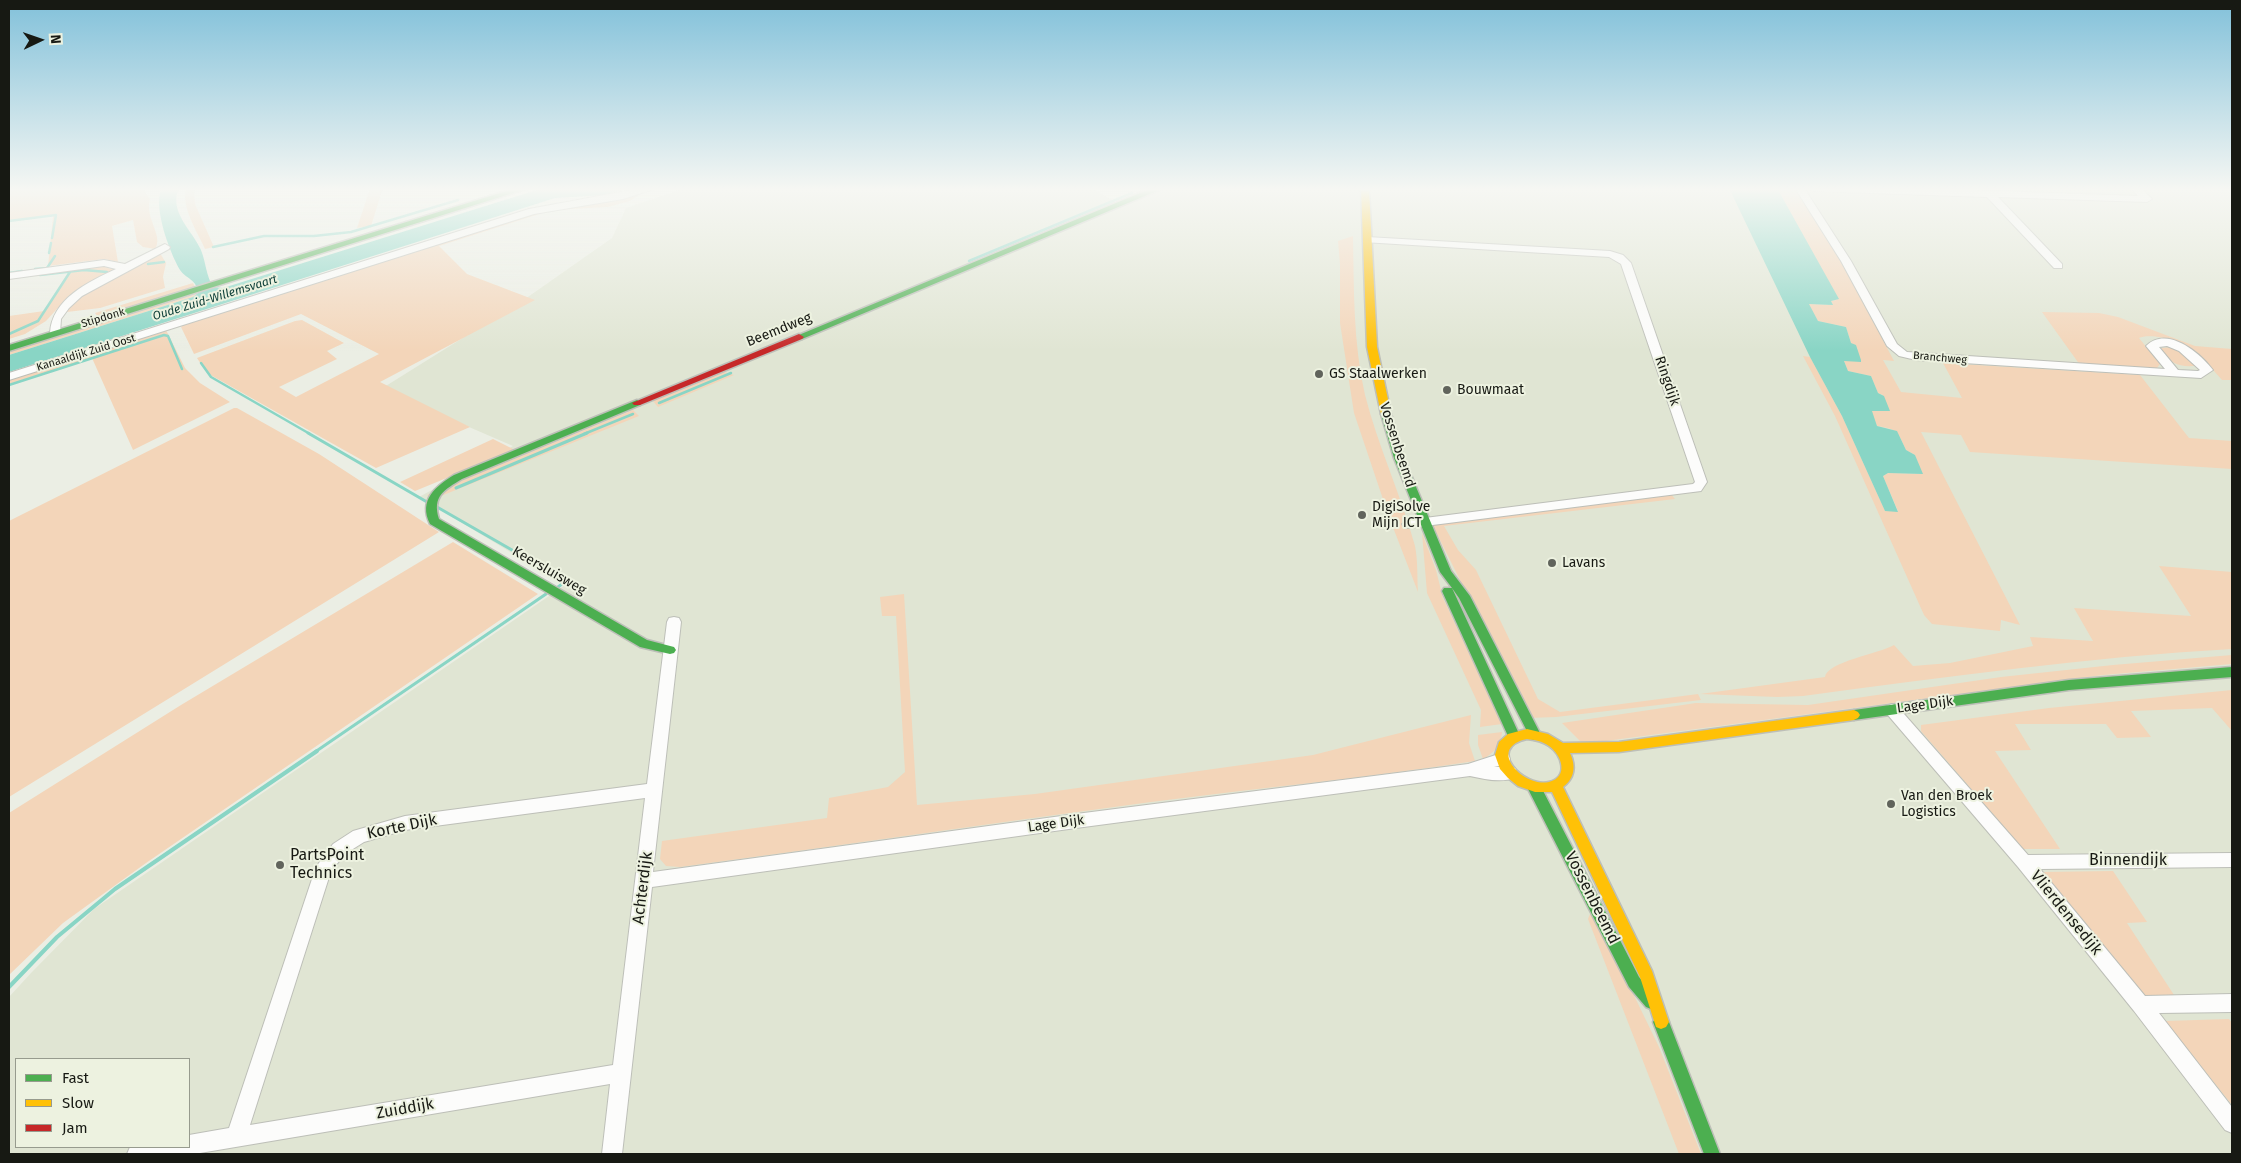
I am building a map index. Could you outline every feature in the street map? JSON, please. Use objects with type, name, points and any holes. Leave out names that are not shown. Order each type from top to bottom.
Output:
[{"type":"main road","name":"Stipdonk","points":[[9,348],[349,242]]},
{"type":"main road","name":"Beemdweg","points":[[430,501],[445,485],[458,477],[1021,242]]},
{"type":"main road","name":"Vossenbeemd","points":[[1367,242],[1372,347],[1382,402],[1399,458],[1446,572],[1464,596],[1535,734]]},
{"type":"main road","name":"Keersluisweg","points":[[430,501],[429,511],[434,521],[644,644],[670,650]]},
{"type":"main road","name":"Vossenbeemd","points":[[1446,572],[1449,596],[1514,736]]},
{"type":"main road","name":"Lage Dijk","points":[[1561,748],[1618,747],[2069,685],[2232,672]]},
{"type":"main road","points":[[1535,734],[1552,741],[1578,762],[1565,780],[1556,786],[1534,787],[1517,780],[1505,766],[1501,753],[1505,744],[1514,736],[1535,734]]},
{"type":"main road","name":"Lage Dijk","points":[[1578,762],[1618,747]]},
{"type":"main road","name":"Vossenbeemd","points":[[1556,786],[1647,976],[1655,1007],[1712,1154]]},
{"type":"main road","name":"Vossenbeemd","points":[[1534,787],[1634,982],[1655,1007]]},
{"type":"street","name":"Kanaaldijk Zuid Oost","points":[[9,377],[433,242]]},
{"type":"street","name":"Ringdijk","points":[[1406,242],[1610,254],[1620,257],[1626,262],[1701,482],[1697,488],[1425,521]]},
{"type":"street","name":"Branchweg","points":[[1834,242],[1893,346],[1903,354],[1916,357],[2174,373]]},
{"type":"street","points":[[2036,242],[2058,266]]},
{"type":"street","points":[[60,332],[53,324],[62,308],[76,295],[150,257],[165,247]]},
{"type":"street","points":[[9,276],[104,263],[128,268]]},
{"type":"street","points":[[1409,524],[1425,521]]},
{"type":"street","name":"Achterdijk","points":[[612,1154],[674,622]]},
{"type":"street","name":"Vlierdensedijk","points":[[1892,710],[2024,862],[2141,1005],[2232,1123]]},
{"type":"street","name":"Lage Dijk","points":[[643,881],[1076,821],[1470,770],[1491,774],[1505,766]]},
{"type":"street","name":"Korte Dijk","points":[[236,1138],[324,867],[339,849],[359,836],[405,823],[655,790]]},
{"type":"street","name":"Binnendijk","points":[[2024,862],[2232,860]]},
{"type":"street","points":[[2141,1005],[2232,1003]]},
{"type":"street","name":"Zuiddijk","points":[[190,1145],[621,1073]]},
{"type":"street","points":[[137,1154],[174,1148]]},
{"type":"shaded area","points":[[50,242],[115,242],[118,262],[104,259],[48,266]]},
{"type":"shaded area","points":[[137,242],[157,242],[155,249],[143,247]]},
{"type":"shaded area","points":[[202,242],[212,242],[214,247],[205,249]]},
{"type":"shaded area","points":[[440,242],[451,242],[439,246],[467,274],[535,300],[380,382],[470,427],[376,468],[207,373],[197,358],[302,320],[344,343],[327,351],[337,359],[279,387],[296,397],[379,354],[301,314],[194,354],[181,327],[184,324]]},
{"type":"shaded area","points":[[606,242],[2232,242],[2232,1154],[9,1154],[9,997],[31,973],[94,909],[565,585],[419,497],[513,446],[381,389],[525,299]]},
{"type":"shaded area","points":[[1338,242],[1353,242],[1355,316],[1361,375],[1370,414],[1415,546],[1418,592],[1389,517],[1354,413],[1340,323]]},
{"type":"shaded area","points":[[1806,242],[1829,242],[1841,261],[1894,361],[1883,360],[1901,392],[1962,398],[1943,363],[2140,375],[2189,438],[2232,441],[2232,469],[1970,452],[1961,435],[1921,432],[2020,625],[2001,620],[2000,631],[1932,624],[1924,615],[1835,416],[1803,356],[1810,357],[1842,416],[1885,511],[1898,511],[1883,476],[1888,473],[1922,474],[1915,455],[1906,450],[1896,432],[1889,428],[1877,426],[1871,411],[1888,411],[1883,395],[1878,393],[1871,376],[1848,371],[1844,361],[1847,361],[1858,349],[1851,343],[1846,327],[1818,321],[1808,304],[1833,305],[1831,301],[1837,300]]},
{"type":"shaded area","points":[[160,253],[166,263],[163,277],[165,288],[100,308],[67,312],[71,304],[93,288]]},
{"type":"shaded area","points":[[99,265],[114,270],[66,299],[46,321],[25,334],[9,339],[9,316],[44,311],[71,268]]},
{"type":"shaded area","points":[[193,283],[195,287],[98,317],[95,313]]},
{"type":"shaded area","points":[[198,293],[193,297],[9,355],[9,350]]},
{"type":"shaded area","points":[[2042,312],[2099,313],[2118,317],[2195,346],[2232,349],[2232,380],[2222,380],[2195,351],[2184,344],[2151,336],[2139,338],[2160,364],[2157,368],[2080,365]]},
{"type":"shaded area","points":[[166,330],[185,368],[200,383],[230,402],[133,450],[92,358],[9,384],[9,379]]},
{"type":"shaded area","points":[[2162,348],[2178,349],[2195,364],[2194,366],[2179,365],[2168,359],[2161,351]]},
{"type":"shaded area","points":[[724,372],[734,375],[658,407],[653,401]]},
{"type":"shaded area","points":[[234,408],[319,454],[439,532],[9,797],[9,521]]},
{"type":"shaded area","points":[[633,410],[639,416],[431,500],[427,495]]},
{"type":"shaded area","points":[[493,439],[515,450],[415,491],[400,482]]},
{"type":"shaded area","points":[[1670,493],[1675,499],[1444,526],[1458,550],[1476,570],[1538,699],[1560,712],[1698,694],[1701,700],[1556,717],[1529,718],[1432,524]]},
{"type":"shaded area","points":[[1422,533],[1436,570],[1443,598],[1502,724],[1480,727],[1481,710],[1427,593]]},
{"type":"shaded area","points":[[453,542],[538,594],[146,863],[63,923],[9,975],[9,813],[181,705]]},
{"type":"shaded area","points":[[2159,566],[2232,572],[2232,649],[2071,662],[1803,696],[1777,697],[1700,694],[1825,677],[1834,667],[1844,662],[1894,645],[1913,666],[1950,663],[2033,646],[2030,637],[2093,641],[2074,608],[2191,616]]},
{"type":"shaded area","points":[[904,594],[917,805],[1035,794],[1313,755],[1471,715],[1469,743],[1475,761],[1354,778],[1151,802],[680,867],[666,866],[660,859],[662,841],[827,818],[829,798],[888,787],[905,772],[896,616],[882,616],[880,597]]},
{"type":"shaded area","points":[[2232,655],[2232,664],[2103,675],[1583,744],[1562,723],[1696,703],[1808,705],[2001,677]]},
{"type":"shaded area","points":[[2232,690],[2232,731],[2212,708],[2131,711],[2151,737],[2117,738],[2106,724],[2015,724],[2031,750],[1995,751],[2060,849],[2023,849],[1921,731],[1921,725],[2049,708]]},
{"type":"shaded area","points":[[1502,732],[1496,748],[1483,759],[1478,745],[1478,735]]},
{"type":"shaded area","points":[[2113,871],[2147,922],[2127,923],[2174,995],[2145,996],[2043,872]]},
{"type":"shaded area","points":[[1592,909],[1659,1047],[1701,1154],[1679,1154],[1588,919]]},
{"type":"shaded area","points":[[2229,1019],[2232,1023],[2232,1105],[2165,1021]]},
{"type":"water","name":"Oude Zuid-Willemsvaart","points":[[168,242],[197,242],[201,250],[213,287],[223,288],[369,242],[416,242],[9,372],[9,355],[193,297],[198,293],[196,285],[182,273]]},
{"type":"water","points":[[1755,242],[1807,242],[1839,299],[1831,301],[1833,305],[1809,304],[1818,321],[1846,327],[1851,343],[1856,345],[1861,360],[1861,362],[1844,361],[1848,371],[1871,376],[1878,393],[1884,396],[1890,411],[1872,411],[1877,426],[1897,431],[1906,450],[1915,455],[1923,474],[1888,473],[1883,476],[1898,512],[1885,511],[1842,416],[1810,357]]},
{"type":"waterway","points":[[213,247],[235,242]]},
{"type":"waterway","points":[[969,261],[1014,242]]},
{"type":"waterway","points":[[49,253],[51,243]]},
{"type":"waterway","points":[[35,269],[47,268],[55,256]]},
{"type":"waterway","points":[[148,264],[164,262]]},
{"type":"waterway","points":[[40,275],[84,270],[107,272]]},
{"type":"waterway","points":[[9,273],[22,271]]},
{"type":"waterway","points":[[9,334],[38,321],[70,272]]},
{"type":"waterway","points":[[9,385],[164,335],[168,336],[182,369]]},
{"type":"waterway","points":[[201,363],[211,377],[310,434]]},
{"type":"waterway","points":[[659,403],[731,373]]},
{"type":"waterway","points":[[584,434],[633,414]]},
{"type":"waterway","points":[[308,433],[427,502]]},
{"type":"waterway","points":[[456,488],[587,433]]},
{"type":"waterway","points":[[437,507],[566,581],[558,587]]},
{"type":"waterway","points":[[315,752],[546,594]]},
{"type":"waterway","points":[[9,987],[57,937],[115,889],[317,751]]},
{"type":"traffic: fast","points":[[9,348],[350,242]]},
{"type":"traffic: fast","points":[[799,337],[1029,242]]},
{"type":"traffic: fast","points":[[637,403],[458,477],[445,485],[436,494],[431,505],[434,521],[644,644],[670,650]]},
{"type":"traffic: fast","points":[[1386,414],[1399,458],[1446,572],[1464,596],[1535,735]]},
{"type":"traffic: fast","points":[[1448,591],[1514,736]]},
{"type":"traffic: fast","points":[[1854,715],[2069,685],[2232,672]]},
{"type":"traffic: fast","points":[[1534,787],[1634,982],[1651,1002]]},
{"type":"traffic: fast","points":[[1661,1022],[1712,1154]]},
{"type":"traffic: slow","points":[[1367,242],[1372,347],[1386,414]]},
{"type":"traffic: slow","points":[[1561,748],[1619,747],[1854,715]]},
{"type":"traffic: slow","points":[[1527,734],[1547,739],[1562,750],[1568,767],[1565,778],[1560,783],[1548,788],[1535,787],[1523,782],[1512,774],[1505,765],[1501,755],[1503,746],[1512,738],[1527,734]]},
{"type":"traffic: slow","points":[[1556,786],[1647,976],[1661,1022]]},
{"type":"traffic: jam","points":[[637,403],[799,337]]},
{"type":"place","name":"GS Staalwerken","points":[[1319,374]]},
{"type":"place","name":"Bouwmaat","points":[[1447,390]]},
{"type":"place","name":"DigiSolve Mijn ICT","points":[[1362,515]]},
{"type":"place","name":"Lavans","points":[[1552,563]]},
{"type":"place","name":"Van den Broek Logistics","points":[[1891,804]]},
{"type":"place","name":"PartsPoint Technics","points":[[280,865]]}]
